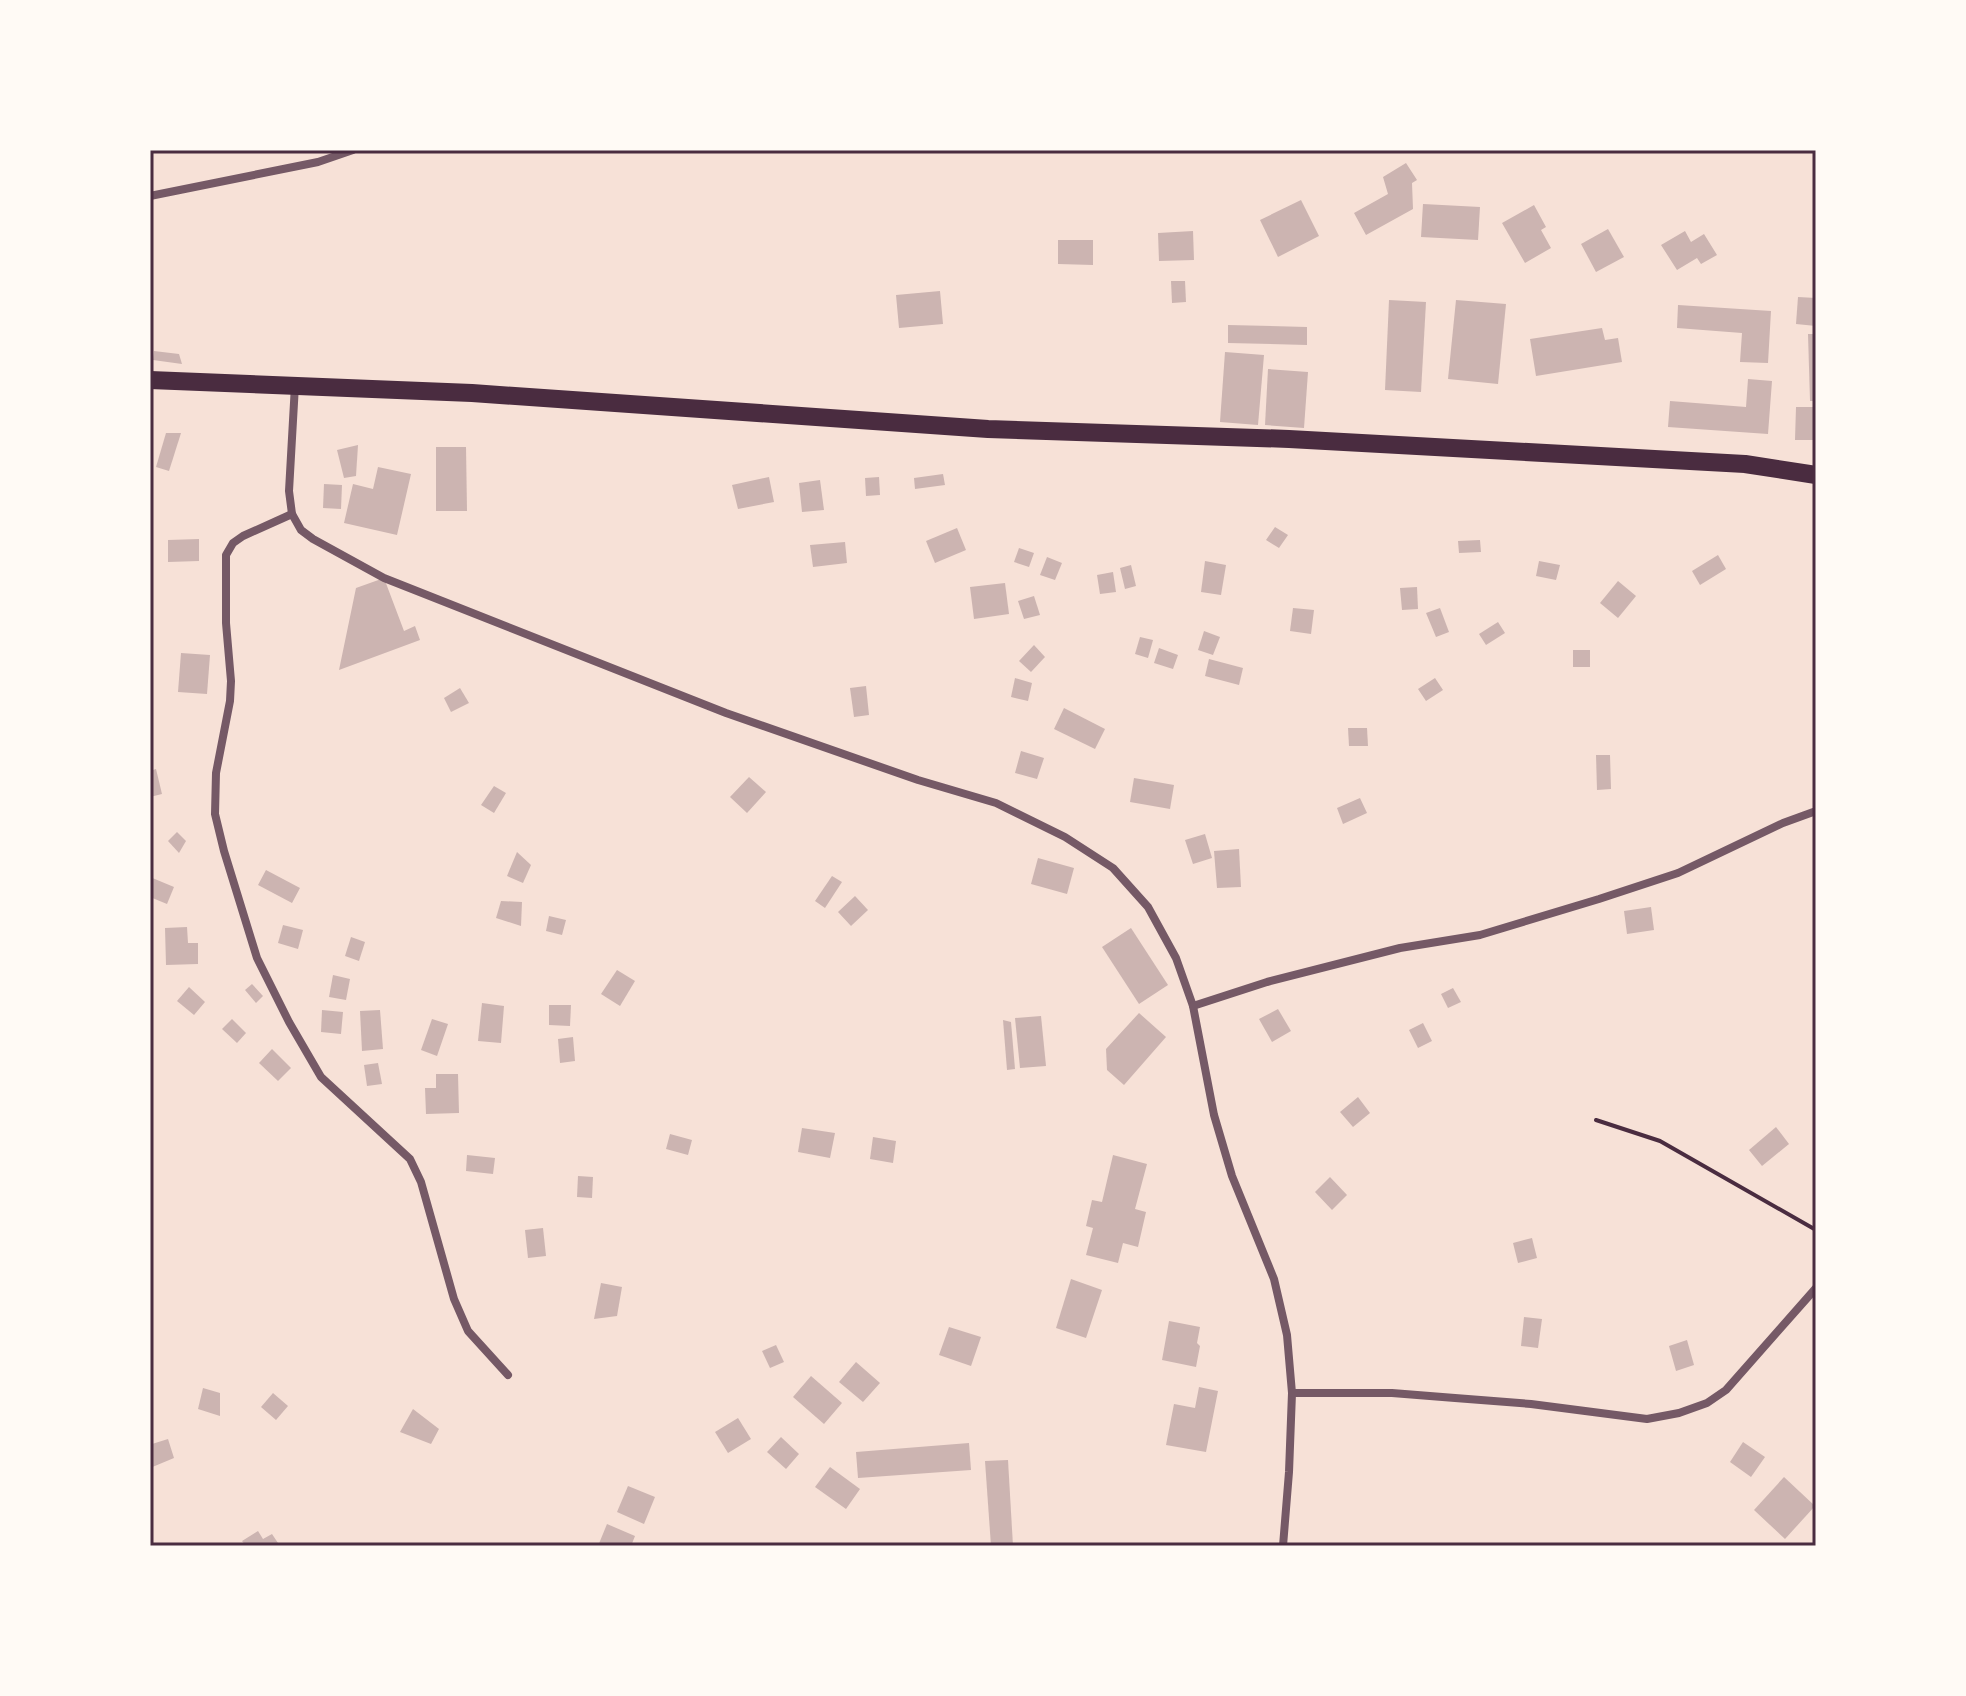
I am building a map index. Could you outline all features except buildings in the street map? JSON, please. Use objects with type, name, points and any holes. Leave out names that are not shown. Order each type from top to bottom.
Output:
[{"type":"highway","points":[[150,380],[472,393],[988,429],[1289,439],[1730,463],[1816,475]]},
{"type":"street","points":[[150,196],[318,162],[353,150]]},
{"type":"street","points":[[295,385],[289,491],[292,514],[301,530],[313,539],[384,578],[726,713],[918,780],[996,803],[1065,837],[1113,868],[1148,907],[1176,958],[1193,1006],[1214,1115],[1232,1176],[1274,1279],[1287,1335],[1292,1393],[1283,1546]]},
{"type":"street","points":[[292,514],[243,536],[233,543],[226,555],[226,623],[231,681],[216,773],[215,814],[224,851],[257,958],[289,1022],[321,1077],[410,1159],[421,1182],[454,1299],[468,1331],[508,1375]]},
{"type":"street","points":[[1193,1006],[1267,982],[1400,948],[1480,935],[1599,899],[1678,873],[1783,823],[1816,811]]},
{"type":"street","points":[[1292,1393],[1392,1393],[1531,1404],[1647,1419],[1679,1413],[1707,1403],[1726,1390],[1816,1288]]},
{"type":"path","points":[[1596,1120],[1660,1141],[1816,1230]]}]
